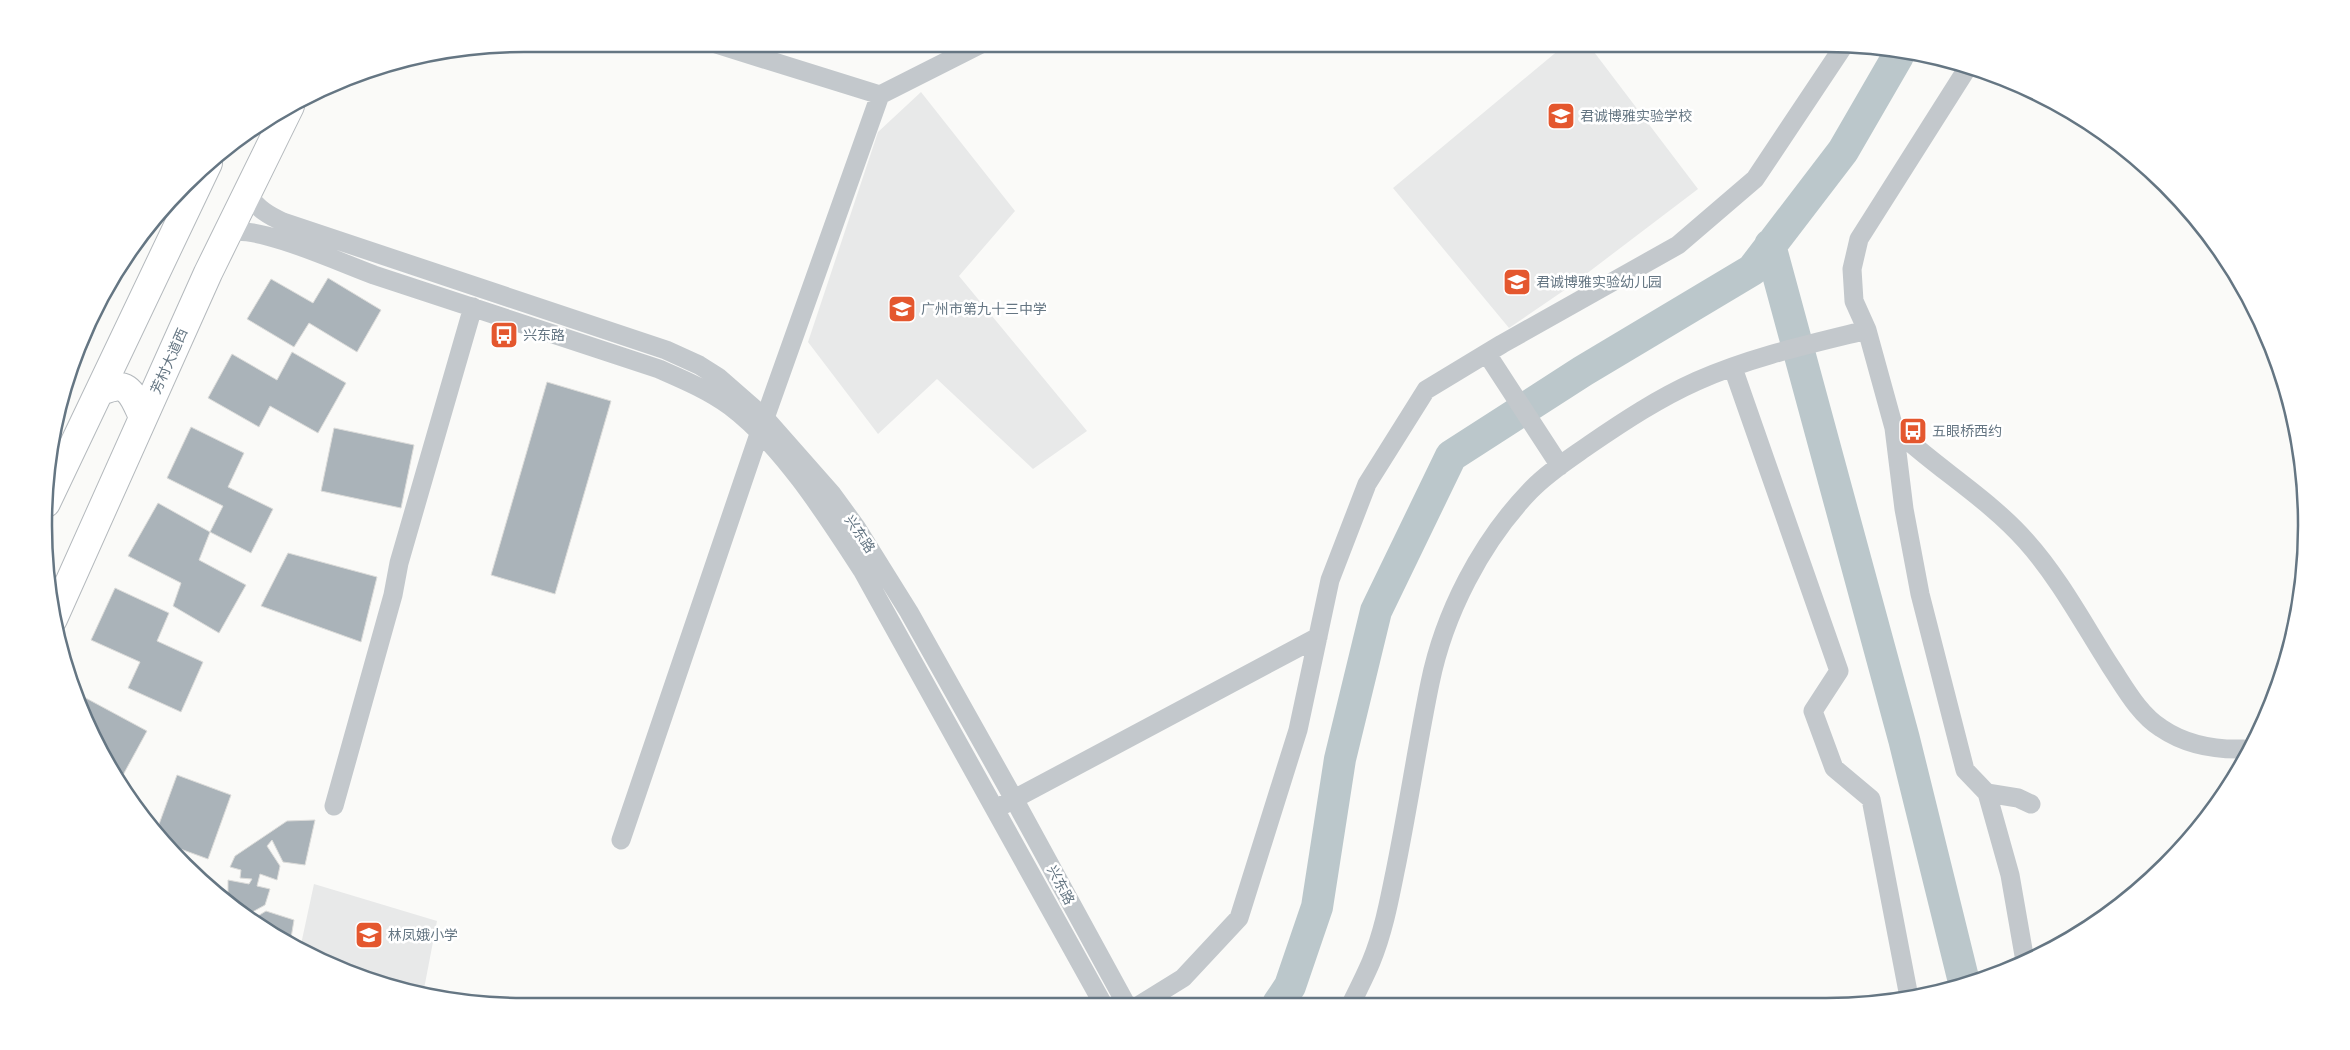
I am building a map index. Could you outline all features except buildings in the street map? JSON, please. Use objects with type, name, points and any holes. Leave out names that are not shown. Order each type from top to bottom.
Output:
[{"type":"highway","name":"芳村大道西","points":[[60,604],[208,274],[248,195],[279,122]]},
{"type":"highway","points":[[55,484],[198,185]]},
{"type":"highway","points":[[99,392],[112,386],[128,389],[143,417]]},
{"type":"street","points":[[742,52],[880,95]]},
{"type":"street","points":[[621,840],[762,426],[880,95],[965,52]]},
{"type":"street","points":[[1151,998],[1183,978],[1239,918],[1298,730],[1330,580],[1367,484],[1426,390],[1678,246],[1755,179],[1839,53]]},
{"type":"street","points":[[1964,74],[1859,239],[1852,269],[1852,284],[1854,301],[1867,330],[1894,428],[1904,509],[1920,594],[1965,770],[1987,793],[2010,875],[2024,954]]},
{"type":"street","name":"兴东路","points":[[248,195],[265,214],[293,225],[666,350],[718,377],[762,426],[832,494],[876,557],[1014,799],[1123,998]]},
{"type":"street","name":"兴东路","points":[[230,232],[245,231],[276,239],[375,275],[659,369],[698,386],[762,426],[822,508],[862,570],[1100,998]]},
{"type":"street","points":[[334,806],[393,595],[399,563],[474,307]]},
{"type":"street","points":[[1354,998],[1371,961],[1382,930],[1402,838],[1430,681],[1447,625],[1485,550],[1530,491],[1560,466],[1651,404],[1699,380],[1782,353],[1867,330]]},
{"type":"street","points":[[1487,354],[1560,466]]},
{"type":"street","points":[[1733,368],[1839,671],[1813,711],[1834,768],[1871,799],[1908,990]]},
{"type":"street","points":[[1894,428],[1923,454],[1979,497],[2026,540],[2061,588],[2129,695],[2159,728],[2199,746],[2224,750],[2241,749]]},
{"type":"street","points":[[996,809],[1318,636]]},
{"type":"street","points":[[1987,793],[2018,798],[2031,804]]},
{"type":"shaded area","name":"君诚博雅实验学校","points":[[1556,52],[1594,52],[1698,189],[1569,287],[1509,328],[1393,188]]},
{"type":"shaded area","name":"广州市第九十三中学","points":[[921,92],[1015,211],[959,276],[1087,431],[1033,469],[937,379],[878,434],[808,342],[878,132]]},
{"type":"shaded area","name":"林凤娥小学","points":[[314,884],[437,921],[425,986],[344,962],[302,941]]},
{"type":"waterway","points":[[1282,998],[1290,986],[1317,907],[1340,759],[1376,611],[1451,456],[1583,371],[1752,270],[1843,151],[1897,59]]},
{"type":"waterway","points":[[1770,245],[1904,739],[1963,976]]},
{"type":"place","name":"君诚博雅实验学校","points":[[1561,116]]},
{"type":"place","name":"君诚博雅实验幼儿园","points":[[1517,282]]},
{"type":"place","name":"广州市第九十三中学","points":[[902,309]]},
{"type":"place","name":"兴东路","points":[[504,335]]},
{"type":"place","name":"五眼桥西约","points":[[1913,431]]},
{"type":"place","name":"林凤娥小学","points":[[369,935]]}]
